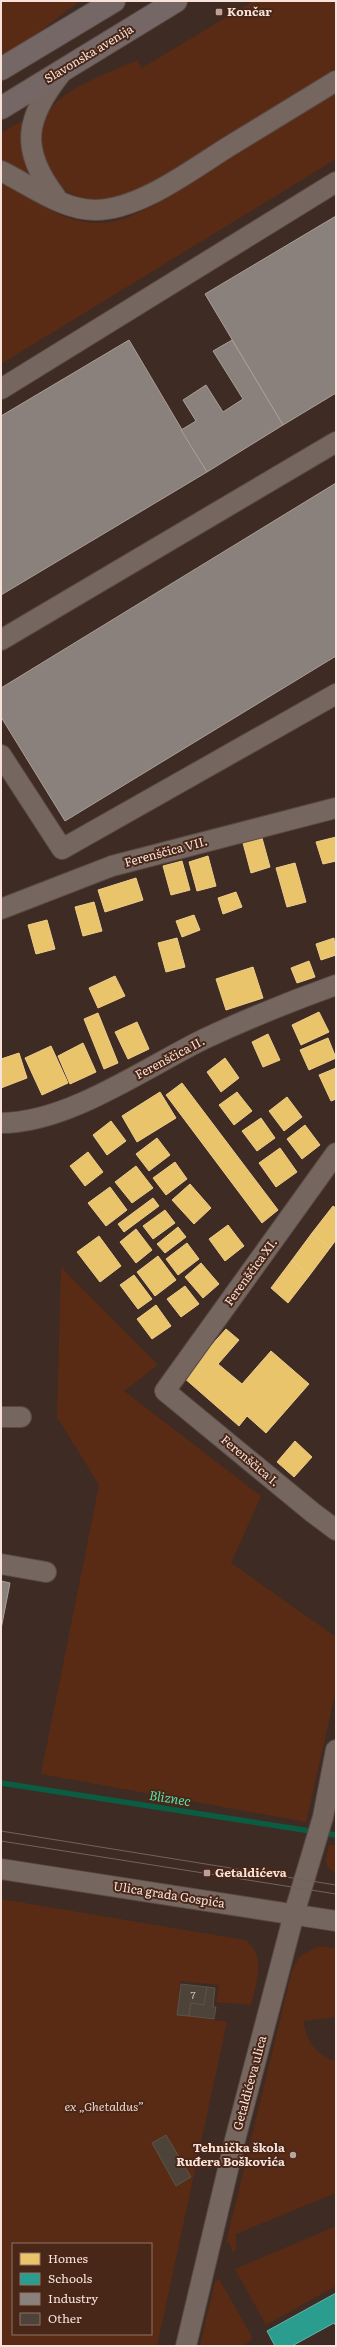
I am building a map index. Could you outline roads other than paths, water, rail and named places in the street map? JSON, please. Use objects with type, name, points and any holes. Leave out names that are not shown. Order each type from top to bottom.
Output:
[{"type":"main road","points":[[1,69],[114,1]]},
{"type":"main road","name":"Slavonska avenija","points":[[1,108],[176,1]]},
{"type":"street","points":[[60,202],[45,182],[34,162],[30,144],[32,126],[38,106],[47,90],[65,68]]},
{"type":"street","points":[[1,171],[60,202],[74,207],[95,210],[112,209],[131,203],[179,177],[336,81]]},
{"type":"street","points":[[1,389],[336,182]]},
{"type":"street","points":[[1,640],[336,442]]},
{"type":"street","points":[[1,755],[62,848],[336,694]]},
{"type":"street","name":"Ferenščica VII.","points":[[1,908],[112,866],[336,808]]},
{"type":"street","name":"Ferenščica II.","points":[[1,1123],[13,1123],[56,1113],[126,1082],[203,1040],[267,1011],[336,985]]},
{"type":"street","name":"Ferenščica XI.","points":[[165,1391],[336,1154]]},
{"type":"street","name":"Ferenščica I.","points":[[165,1391],[336,1530]]},
{"type":"street","points":[[1,1417],[21,1417]]},
{"type":"street","points":[[1,1564],[46,1572]]},
{"type":"street","name":"Getaldićeva ulica","points":[[186,2346],[235,2140],[294,1914],[313,1856],[323,1816],[336,1750]]},
{"type":"street","name":"Ulica grada Gospića","points":[[1,1869],[336,1921]]},
{"type":"waterway","name":"Bliznec","points":[[1,1783],[336,1835]]},
{"type":"tram line","points":[[1,1831],[336,1885]]},
{"type":"tram line","points":[[1,1841],[336,1894]]},
{"type":"place","name":"Končar","points":[[219,12]]},
{"type":"place","name":"Getaldićeva","points":[[207,1873]]},
{"type":"place","name":"Tehnička škola Ruđera Boškovića","points":[[293,2155]]},
{"type":"park label","name":"ex „Ghetaldus”","points":[[104,2107]]}]
